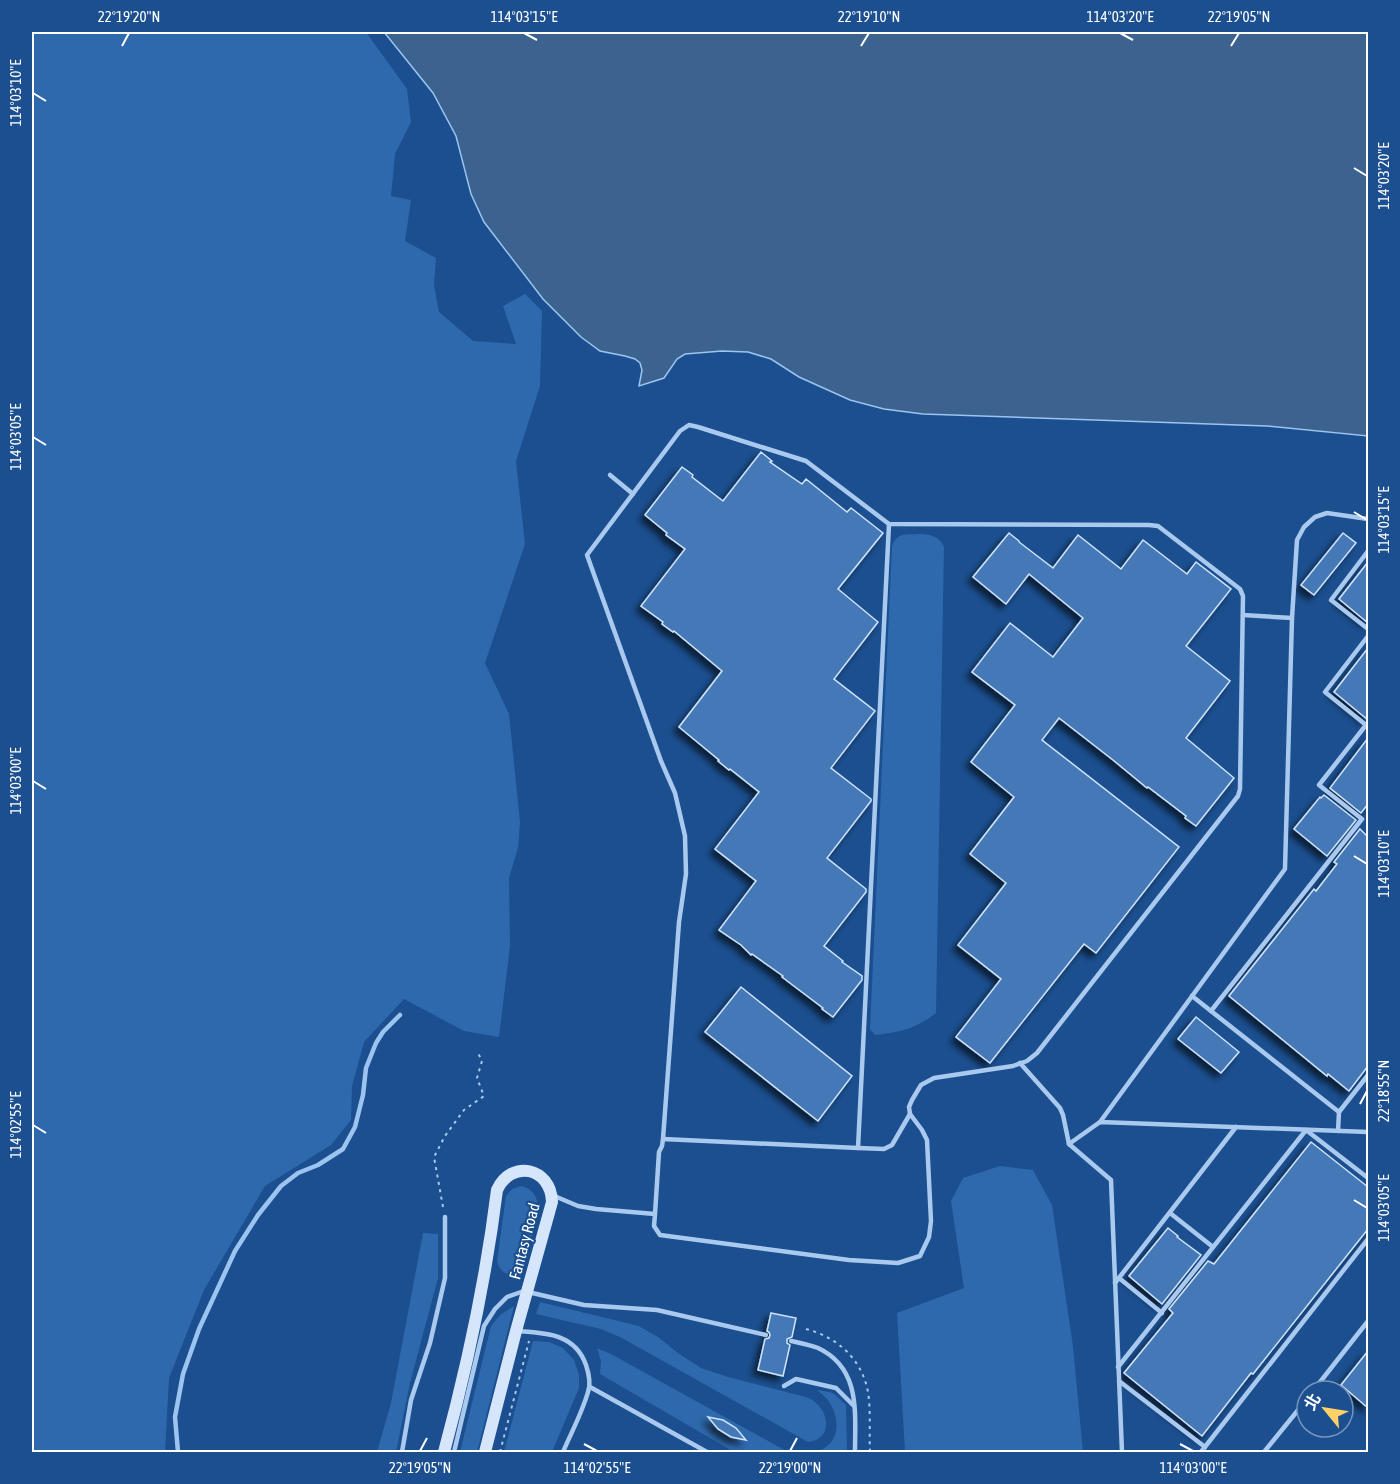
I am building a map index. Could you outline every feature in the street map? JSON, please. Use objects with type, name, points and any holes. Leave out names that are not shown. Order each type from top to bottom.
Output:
[{"type":"main road","name":"Fantasy Road","points":[[444,1452],[476,1314],[488,1254],[497,1190],[510,1175],[523,1171],[536,1173],[550,1188],[551,1208],[485,1452]]},
{"type":"lane","points":[[689,425],[806,461],[889,524],[1158,526],[1240,589],[1243,596],[1240,789],[1238,796],[1037,1053],[1027,1061],[1013,1066],[934,1078],[921,1085],[909,1107],[910,1114],[927,1140],[931,1221],[929,1237],[920,1256],[898,1263],[849,1260],[660,1235],[654,1226],[659,1152],[663,1139],[679,922],[686,874],[685,836],[675,794],[587,555],[633,494],[680,431],[689,425]]},
{"type":"lane","points":[[610,475],[633,494]]},
{"type":"lane","points":[[1069,1144],[1100,1122],[1285,869],[1292,618],[1297,540],[1304,527],[1315,517],[1327,513],[1368,519]]},
{"type":"lane","points":[[858,1148],[889,524]]},
{"type":"lane","points":[[1368,551],[1331,600],[1368,629]]},
{"type":"lane","points":[[1243,615],[1292,618]]},
{"type":"lane","points":[[1211,1011],[1362,819],[1319,785],[1366,725],[1325,692],[1368,636]]},
{"type":"lane","points":[[1192,996],[1339,1112]]},
{"type":"lane","points":[[1020,1064],[1060,1108],[1069,1144],[1111,1180],[1122,1452]]},
{"type":"lane","points":[[1338,1131],[1339,1112],[1368,1075]]},
{"type":"lane","points":[[663,1139],[884,1149],[892,1145],[910,1114]]},
{"type":"lane","points":[[1100,1122],[1368,1132]]},
{"type":"lane","points":[[1115,1283],[1236,1127]]},
{"type":"lane","points":[[1306,1130],[1368,1178]]},
{"type":"lane","points":[[1118,1367],[1306,1130]]},
{"type":"lane","points":[[552,1195],[578,1206],[655,1214]]},
{"type":"lane","points":[[1170,1213],[1213,1247]]},
{"type":"lane","points":[[402,1452],[411,1400],[430,1343],[445,1278],[445,1217]]},
{"type":"lane","points":[[1201,1452],[1368,1239]]},
{"type":"lane","points":[[1119,1278],[1162,1312]]},
{"type":"lane","points":[[454,1452],[484,1326],[495,1308],[507,1297],[528,1292],[584,1305],[657,1310],[766,1335]]},
{"type":"lane","points":[[1322,1379],[1368,1321]]},
{"type":"lane","points":[[516,1331],[556,1335],[563,1338],[576,1348],[585,1361],[590,1387],[563,1452]]},
{"type":"lane","points":[[791,1341],[821,1349],[837,1361],[848,1377],[852,1386],[854,1406],[855,1452]]},
{"type":"lane","points":[[784,1386],[796,1379],[836,1388],[854,1406]]},
{"type":"lane","points":[[1119,1381],[1205,1447]]},
{"type":"lane","points":[[590,1387],[707,1452]]},
{"type":"lane","points":[[1264,1452],[1295,1414]]},
{"type":"path","points":[[445,1217],[434,1157],[445,1136],[464,1110],[484,1096],[477,1078],[482,1061],[478,1053]]},
{"type":"path","points":[[500,1452],[531,1332]]},
{"type":"shaded area","points":[[32,32],[366,32],[407,89],[411,122],[395,154],[391,196],[411,200],[405,241],[436,258],[434,285],[439,312],[473,341],[516,344],[503,306],[525,294],[542,311],[540,386],[516,461],[525,544],[485,663],[509,714],[520,822],[518,848],[509,878],[510,946],[499,1037],[464,1031],[404,999],[364,1042],[352,1086],[351,1120],[331,1145],[265,1186],[204,1290],[169,1378],[165,1452],[32,1452]]},
{"type":"shaded area","points":[[384,32],[1368,32],[1368,436],[1267,426],[923,414],[884,409],[850,400],[799,377],[771,359],[748,352],[722,351],[685,354],[677,359],[664,378],[639,386],[642,370],[640,363],[625,356],[600,351],[581,337],[543,299],[484,222],[471,194],[456,136],[433,93]]},
{"type":"shaded area","points":[[918,534],[934,536],[944,547],[936,1013],[907,1029],[875,1035],[870,1029],[892,546],[899,536]]},
{"type":"shaded area","points":[[1000,1166],[1033,1170],[1052,1205],[1073,1346],[1083,1452],[905,1452],[897,1313],[964,1288],[951,1201],[963,1178]]},
{"type":"shaded area","points":[[521,1186],[534,1194],[537,1200],[537,1214],[523,1269],[515,1274],[507,1274],[497,1261],[506,1196],[512,1189]]},
{"type":"shaded area","points":[[423,1233],[438,1234],[438,1278],[410,1383],[396,1452],[377,1452],[391,1403]]},
{"type":"shaded area","points":[[540,1302],[639,1326],[701,1368],[806,1397],[815,1402],[825,1416],[824,1433],[815,1441],[808,1442],[620,1337],[601,1329],[536,1314]]},
{"type":"shaded area","points":[[514,1306],[477,1452],[460,1452],[491,1326],[501,1314]]},
{"type":"shaded area","points":[[533,1341],[549,1342],[563,1348],[574,1360],[579,1375],[579,1388],[552,1452],[504,1452]]},
{"type":"shaded area","points":[[597,1348],[788,1452],[734,1452],[600,1374],[601,1361]]},
{"type":"shaded area","points":[[819,1390],[833,1393],[846,1405],[847,1452],[812,1452],[820,1450],[832,1441],[836,1428],[831,1405]]},
{"type":"building","points":[[761,452],[772,461],[770,462],[802,484],[806,479],[847,512],[851,508],[883,533],[838,589],[878,622],[834,679],[875,711],[831,768],[871,799],[827,858],[866,889],[824,946],[862,976],[862,980],[833,1017],[783,976],[719,930],[756,881],[715,849],[759,792],[729,770],[679,727],[722,671],[641,606],[685,549],[645,515],[682,467],[723,501]]},
{"type":"building","points":[[1009,533],[1053,568],[1078,535],[1121,569],[1143,540],[1187,574],[1196,562],[1231,589],[1186,646],[1230,681],[1186,738],[1234,778],[1196,826],[1059,718],[1042,740],[1179,847],[1096,953],[1084,944],[990,1063],[956,1037],[1001,979],[958,945],[1006,883],[970,854],[1014,797],[971,762],[1015,705],[972,672],[1010,623],[1053,657],[1083,618],[1029,574],[1006,604],[973,577]]},
{"type":"building","points":[[1343,533],[1356,543],[1314,595],[1301,585]]},
{"type":"building","points":[[1368,562],[1368,623],[1339,599]]},
{"type":"building","points":[[1368,648],[1368,720],[1334,692]]},
{"type":"building","points":[[1368,738],[1368,804],[1361,813],[1330,788]]},
{"type":"building","points":[[1324,795],[1356,820],[1327,856],[1294,829]]},
{"type":"building","points":[[1360,829],[1368,837],[1368,1066],[1349,1091],[1328,1074],[1327,1076],[1229,996],[1314,889],[1316,891],[1337,864],[1334,862]]},
{"type":"building","points":[[741,987],[852,1076],[818,1121],[705,1032]]},
{"type":"building","points":[[1196,1017],[1239,1052],[1221,1073],[1178,1039]]},
{"type":"building","points":[[1311,1142],[1368,1187],[1368,1229],[1202,1436],[1124,1373],[1173,1313],[1169,1309],[1208,1261],[1214,1264]]},
{"type":"building","points":[[1168,1228],[1201,1255],[1162,1304],[1129,1276]]},
{"type":"building","points":[[771,1313],[796,1318],[792,1337],[787,1339],[790,1345],[783,1376],[758,1370],[765,1339],[770,1335],[767,1331]]},
{"type":"building","points":[[1368,1351],[1368,1408],[1355,1397],[1355,1379],[1346,1379]]},
{"type":"building","points":[[708,1417],[723,1420],[736,1428],[746,1440],[731,1437],[718,1429]]},
{"type":"waterway","points":[[178,1452],[175,1417],[183,1374],[199,1329],[235,1251],[258,1215],[281,1186],[298,1173],[318,1165],[343,1149],[355,1127],[363,1095],[366,1068],[376,1043],[383,1032],[400,1015]]}]
